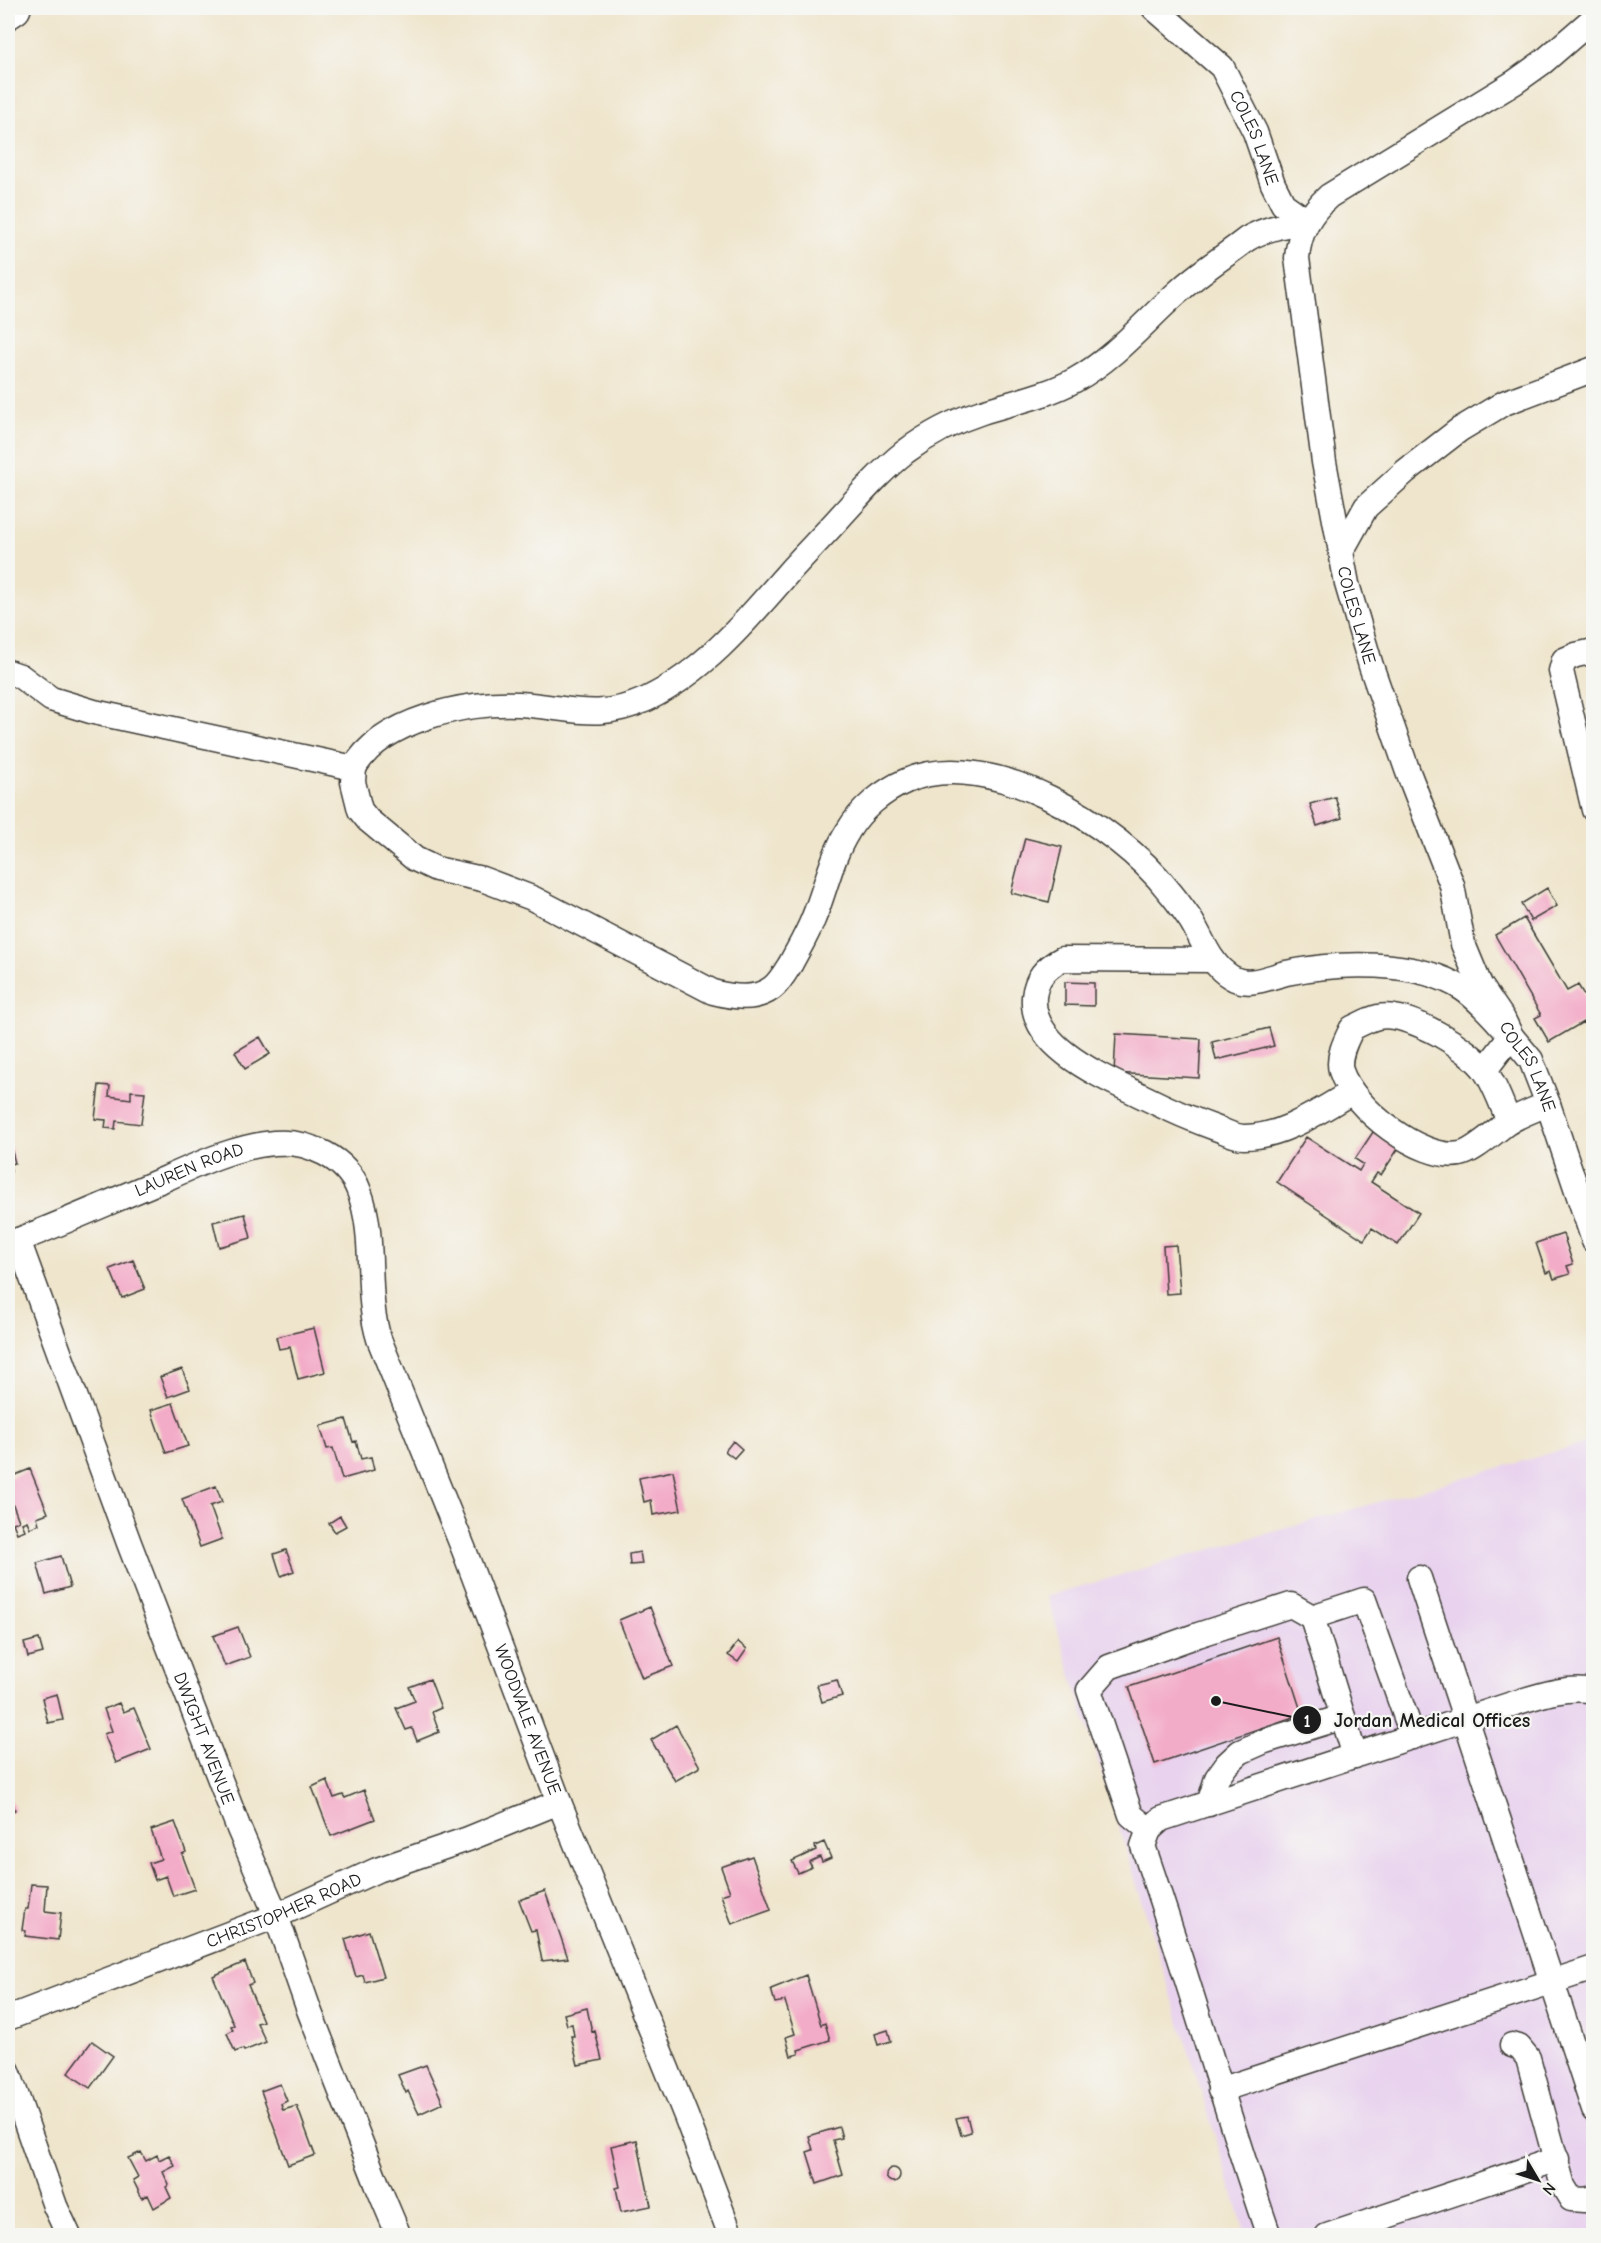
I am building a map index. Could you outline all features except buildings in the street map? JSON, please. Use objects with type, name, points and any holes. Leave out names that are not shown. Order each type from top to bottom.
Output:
[{"type":"highway","points":[[8,12],[14,8]]},
{"type":"street","name":"COLES LANE","points":[[1154,8],[1222,67],[1255,132],[1273,184],[1283,204],[1307,221],[1298,249],[1298,271],[1324,462],[1347,584],[1371,666],[1408,772],[1452,885],[1463,944],[1480,985],[1503,1019],[1511,1036],[1531,1060],[1548,1104],[1593,1241]]},
{"type":"street","points":[[1485,1070],[1511,1036],[1474,998],[1462,989],[1442,979],[1377,966],[1339,966],[1291,972],[1243,982],[1232,978],[1213,960],[1191,921],[1166,886],[1138,858],[1096,824],[1065,805],[1010,782],[977,775],[943,773],[909,780],[891,788],[860,814],[849,828],[837,852],[810,926],[782,976],[772,989],[759,995],[729,996],[713,992],[532,898],[482,879],[436,869],[415,859],[368,820],[360,810],[353,782],[354,768],[369,748],[390,733],[445,713],[474,706],[504,703],[586,713],[631,705],[666,689],[729,638],[861,493],[905,452],[951,423],[1034,397],[1074,381],[1100,364],[1180,290],[1247,239],[1258,232],[1274,227],[1307,221],[1329,196],[1515,82],[1543,62],[1593,18]]},
{"type":"street","points":[[1341,552],[1366,507],[1406,471],[1459,430],[1504,403],[1593,369]]},
{"type":"street","points":[[1593,651],[1564,660],[1561,671],[1593,810]]},
{"type":"street","points":[[8,672],[20,676],[51,699],[94,712],[354,768]]},
{"type":"street","points":[[1213,960],[1062,959],[1047,967],[1035,988],[1034,1006],[1038,1023],[1050,1039],[1072,1059],[1180,1115],[1241,1137],[1269,1135],[1303,1120],[1352,1092]]},
{"type":"street","points":[[1509,1122],[1485,1070],[1460,1046],[1429,1029],[1407,1021],[1380,1017],[1352,1028],[1342,1049],[1341,1070],[1352,1092],[1367,1111],[1421,1147],[1441,1154],[1462,1154],[1492,1136],[1509,1122],[1548,1104]]},
{"type":"street","name":"LAUREN ROAD","points":[[13,1242],[207,1161],[274,1143],[303,1145],[326,1154],[346,1169],[360,1194]]},
{"type":"street","name":"WOODVALE AVENUE","points":[[360,1194],[368,1233],[371,1290],[375,1326],[379,1339],[464,1550],[559,1802],[686,2116],[731,2235]]},
{"type":"street","name":"DWIGHT AVENUE","points":[[13,1242],[239,1829],[276,1916],[309,2010],[399,2235]]},
{"type":"street","points":[[1419,1578],[1593,2110]]},
{"type":"street","points":[[1312,1617],[1364,1600],[1413,1737]]},
{"type":"street","points":[[1149,1830],[1131,1815],[1089,1690],[1109,1667],[1198,1635],[1291,1605],[1312,1617],[1355,1756]]},
{"type":"street","points":[[1269,2235],[1220,2090],[1192,1992],[1143,1846],[1149,1830],[1161,1819],[1551,1692],[1578,1688],[1593,1691]]},
{"type":"street","points":[[1209,1804],[1217,1778],[1240,1752],[1265,1741],[1343,1717]]},
{"type":"street","name":"CHRISTOPHER ROAD","points":[[8,2018],[276,1916],[376,1870],[468,1839],[559,1802]]},
{"type":"street","points":[[1220,2090],[1593,1968]]},
{"type":"street","points":[[1512,2044],[1519,2047],[1528,2058],[1563,2186],[1571,2199],[1593,2198]]},
{"type":"street","points":[[8,2071],[56,2206],[69,2235]]},
{"type":"street","points":[[1327,2235],[1557,2159]]},
{"type":"shaded area","points":[[1593,1441],[1593,2235],[1246,2235],[1047,1596]]},
{"type":"place","name":"Jordan Medical Offices","points":[[1216,1701]]}]
